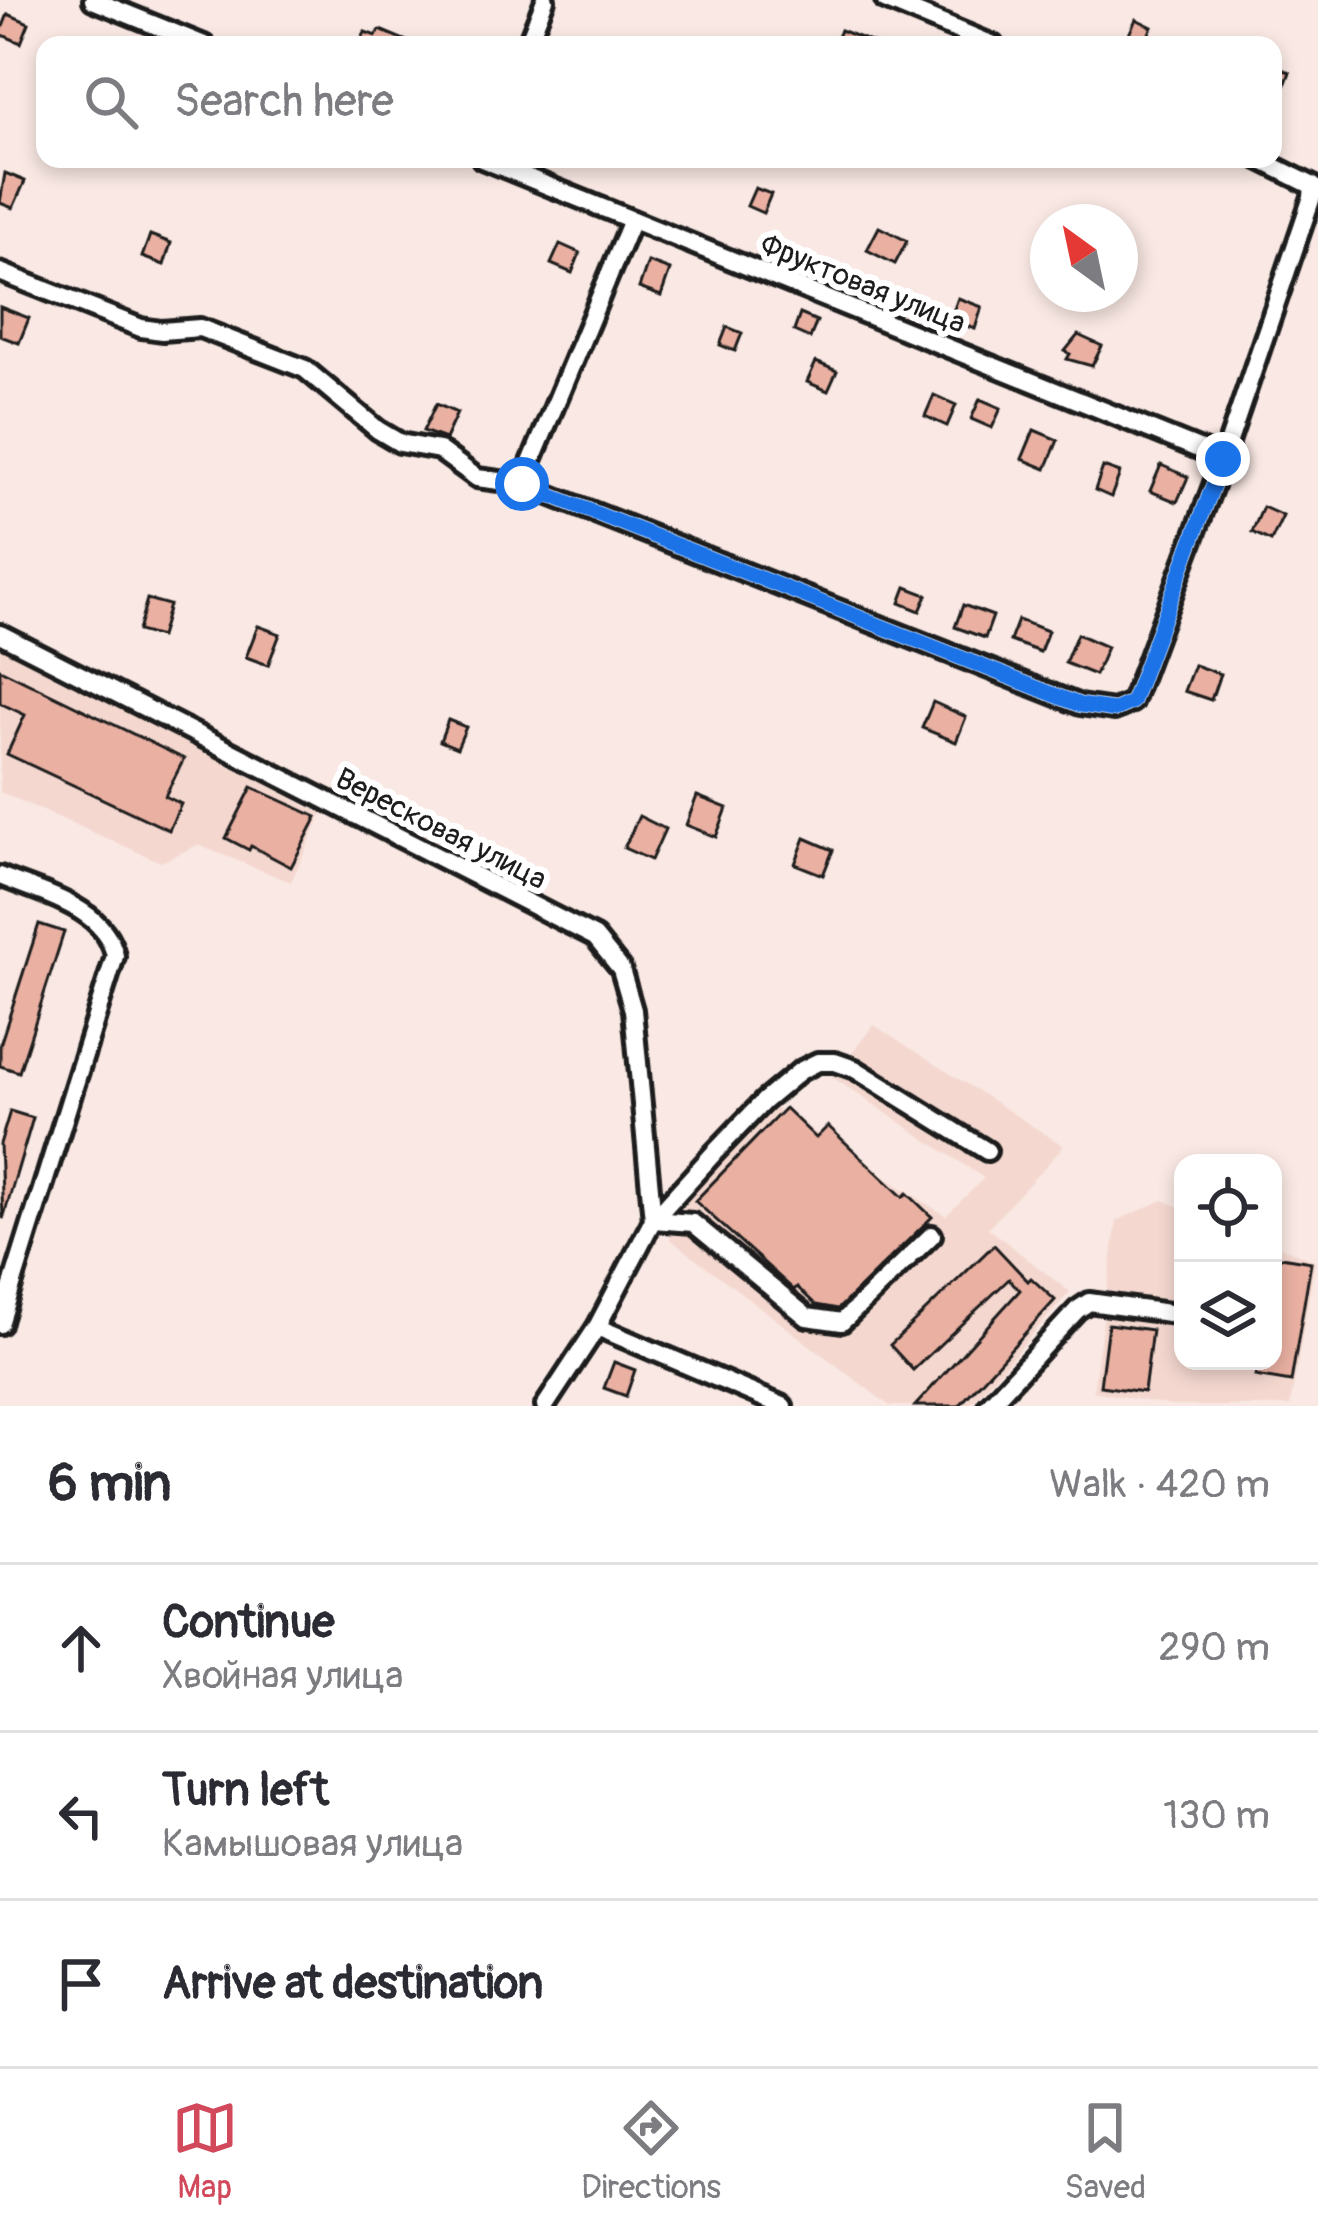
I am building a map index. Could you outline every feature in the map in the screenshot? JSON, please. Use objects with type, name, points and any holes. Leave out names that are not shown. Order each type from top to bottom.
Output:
[{"type":"street","points":[[94,0],[182,36]]},
{"type":"street","points":[[531,36],[545,0]]},
{"type":"street","points":[[885,0],[971,36]]},
{"type":"street","name":"Фруктовая улица","points":[[504,168],[1223,459]]},
{"type":"street","points":[[0,272],[141,328],[162,332],[200,328],[305,369],[400,443],[447,454],[477,478],[522,484],[1080,705],[1114,710],[1132,702],[1223,459],[1313,186],[1276,168]]},
{"type":"street","points":[[522,484],[632,220]]},
{"type":"street","name":"Вересковая улица","points":[[0,634],[595,937],[621,969],[633,1010],[653,1220]]},
{"type":"street","points":[[0,877],[97,921],[112,938],[115,956],[9,1270],[0,1324]]},
{"type":"street","points":[[544,1406],[597,1327],[653,1220],[764,1101],[818,1062],[855,1069],[987,1151]]},
{"type":"street","points":[[653,1220],[693,1223],[807,1317],[842,1322],[932,1235]]},
{"type":"street","points":[[988,1406],[1089,1302],[1174,1314]]},
{"type":"street","points":[[597,1327],[783,1406]]},
{"type":"shaded area","points":[[0,644],[322,814],[291,882],[198,845],[161,862],[0,792]]},
{"type":"shaded area","points":[[874,1025],[1064,1146],[988,1228],[1070,1292],[969,1406],[890,1406],[670,1239],[676,1197],[766,1102],[946,1216],[984,1178],[832,1077]]},
{"type":"shaded area","points":[[1163,1200],[1174,1204],[1174,1370],[1282,1370],[1282,1248],[1315,1261],[1290,1406],[1172,1406],[1093,1391],[1117,1221]]},
{"type":"building","points":[[8,14],[29,23],[21,43],[0,34]]},
{"type":"building","points":[[1136,19],[1152,27],[1148,36],[1128,36]]},
{"type":"building","points":[[1282,69],[1290,72],[1282,94]]},
{"type":"building","points":[[5,173],[25,181],[13,208],[0,203]]},
{"type":"building","points":[[755,188],[771,194],[763,213],[747,206]]},
{"type":"building","points":[[879,227],[907,241],[895,264],[867,250]]},
{"type":"building","points":[[150,235],[171,243],[164,265],[142,257]]},
{"type":"building","points":[[560,244],[580,253],[572,273],[551,264]]},
{"type":"building","points":[[648,262],[670,270],[661,296],[639,288]]},
{"type":"building","points":[[958,298],[982,307],[975,329],[950,320]]},
{"type":"building","points":[[0,307],[29,318],[19,343],[0,336]]},
{"type":"building","points":[[800,314],[817,321],[810,338],[794,331]]},
{"type":"building","points":[[727,327],[742,333],[735,351],[720,345]]},
{"type":"building","points":[[1078,335],[1102,346],[1092,366],[1067,359],[1070,354],[1065,351]]},
{"type":"building","points":[[816,362],[837,371],[828,391],[807,382]]},
{"type":"building","points":[[934,395],[956,405],[947,426],[925,416]]},
{"type":"building","points":[[980,399],[1001,408],[992,428],[971,419]]},
{"type":"building","points":[[436,404],[457,413],[445,439],[423,431]]},
{"type":"building","points":[[1034,430],[1058,440],[1046,469],[1022,459]]},
{"type":"building","points":[[1161,465],[1188,477],[1177,502],[1150,491]]},
{"type":"building","points":[[1103,467],[1120,473],[1111,497],[1095,490]]},
{"type":"building","points":[[1263,507],[1283,516],[1271,541],[1252,532]]},
{"type":"building","points":[[906,587],[927,595],[920,611],[900,603]]},
{"type":"building","points":[[147,599],[169,605],[160,637],[138,631]]},
{"type":"building","points":[[963,605],[993,616],[985,638],[955,627]]},
{"type":"building","points":[[1018,620],[1048,631],[1040,652],[1010,641]]},
{"type":"building","points":[[258,626],[280,634],[268,665],[246,657]]},
{"type":"building","points":[[1077,634],[1107,647],[1095,675],[1065,663]]},
{"type":"building","points":[[1194,665],[1220,674],[1211,700],[1184,691]]},
{"type":"building","points":[[0,669],[184,759],[165,796],[181,804],[169,830],[7,754],[25,715],[0,703]]},
{"type":"building","points":[[933,702],[966,717],[956,742],[922,728]]},
{"type":"building","points":[[448,720],[466,727],[457,748],[440,741]]},
{"type":"building","points":[[252,787],[317,817],[291,867],[226,838]]},
{"type":"building","points":[[697,796],[727,808],[716,837],[686,825]]},
{"type":"building","points":[[639,816],[665,829],[651,860],[624,848]]},
{"type":"building","points":[[805,838],[833,850],[823,875],[795,864]]},
{"type":"building","points":[[39,924],[64,932],[19,1072],[0,1066],[0,1045]]},
{"type":"building","points":[[785,1108],[816,1138],[828,1126],[903,1197],[907,1193],[932,1217],[838,1309],[816,1305],[797,1287],[794,1290],[695,1201]]},
{"type":"building","points":[[10,1111],[33,1118],[3,1219],[0,1144]]},
{"type":"building","points":[[994,1245],[1028,1281],[1031,1278],[1055,1300],[959,1406],[915,1406],[1020,1290],[1009,1279],[913,1370],[890,1345]]},
{"type":"building","points":[[1282,1257],[1311,1262],[1291,1382],[1255,1376],[1256,1370],[1282,1370]]},
{"type":"building","points":[[1108,1324],[1152,1330],[1144,1392],[1100,1386]]},
{"type":"building","points":[[614,1362],[635,1370],[626,1396],[604,1388]]},
{"type":"route","points":[[522,484],[1080,705],[1114,710],[1132,702],[1223,459]]}]
